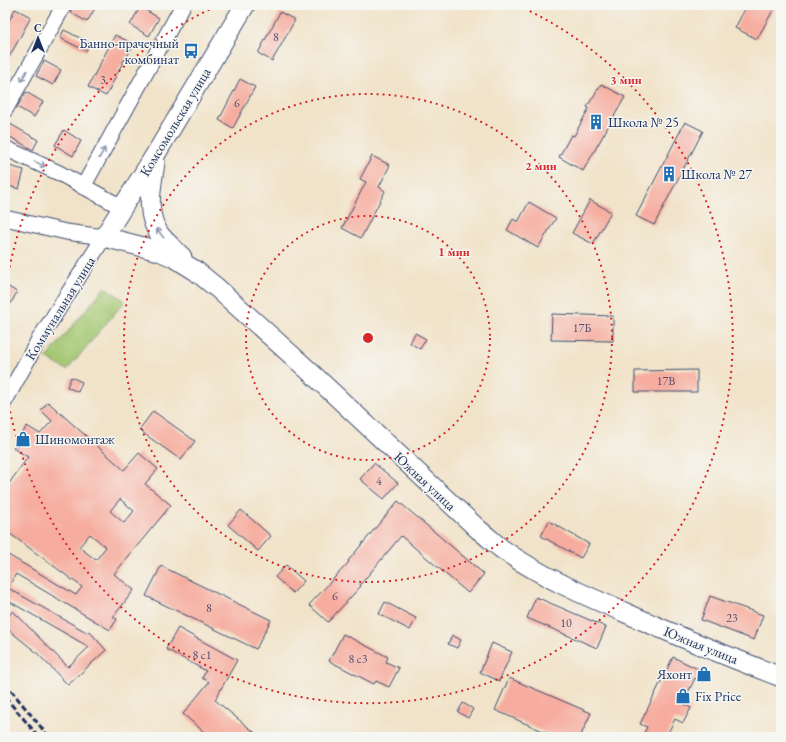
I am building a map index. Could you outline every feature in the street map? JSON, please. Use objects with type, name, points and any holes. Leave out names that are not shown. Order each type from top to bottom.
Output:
[{"type":"main road","name":"Комсомольская улица","points":[[104,237],[245,5]]},
{"type":"main road","points":[[157,152],[150,199],[150,212],[153,223],[160,235],[196,272]]},
{"type":"main road","name":"Южная улица","points":[[104,237],[159,251],[175,258],[196,272],[268,333],[473,525],[502,549],[531,567],[600,602],[679,637],[781,677]]},
{"type":"street","points":[[5,110],[64,5]]},
{"type":"street","points":[[83,187],[183,5]]},
{"type":"street","points":[[5,148],[59,173],[123,208]]},
{"type":"street","points":[[5,218],[66,232],[104,237]]},
{"type":"street","name":"Коммунальная улица","points":[[5,401],[38,341],[104,237]]},
{"type":"green space","points":[[105,287],[125,301],[67,370],[46,358]]},
{"type":"building","points":[[74,5],[97,5],[87,22],[70,12]]},
{"type":"building","points":[[747,5],[776,5],[757,39],[735,28]]},
{"type":"building","points":[[140,7],[159,18],[149,36],[130,25]]},
{"type":"building","points":[[15,9],[31,17],[5,65],[5,29]]},
{"type":"building","points":[[280,12],[295,20],[272,61],[258,53]]},
{"type":"building","points":[[64,30],[90,43],[86,51],[60,38]]},
{"type":"building","points":[[115,35],[134,44],[124,60],[106,96],[88,87]]},
{"type":"building","points":[[44,61],[61,70],[53,85],[36,76]]},
{"type":"building","points":[[240,79],[255,87],[233,128],[219,120]]},
{"type":"building","name":"Школа № 25","points":[[601,84],[625,97],[583,171],[559,157],[571,135],[574,136],[589,108],[587,107]]},
{"type":"building","points":[[26,92],[43,102],[34,117],[17,107]]},
{"type":"building","points":[[5,121],[38,140],[33,150],[5,134]]},
{"type":"building","name":"Школа № 27","points":[[685,122],[703,131],[654,225],[636,216]]},
{"type":"building","points":[[64,130],[81,141],[73,156],[55,145]]},
{"type":"building","points":[[372,156],[390,165],[379,187],[385,191],[361,238],[342,228],[366,182],[360,179]]},
{"type":"building","points":[[5,165],[24,170],[19,189],[5,185]]},
{"type":"building","points":[[590,200],[611,212],[593,244],[572,233]]},
{"type":"building","points":[[529,202],[556,218],[538,248],[507,230],[513,219],[518,222]]},
{"type":"building","points":[[5,285],[17,292],[5,314]]},
{"type":"building","points":[[552,314],[613,316],[613,341],[551,340]]},
{"type":"building","points":[[415,333],[426,339],[420,349],[410,343]]},
{"type":"building","points":[[697,370],[697,392],[635,392],[635,371]]},
{"type":"building","points":[[71,377],[82,382],[78,392],[67,387]]},
{"type":"building","points":[[48,402],[124,470],[139,453],[158,469],[145,484],[171,505],[114,574],[134,590],[113,617],[117,619],[110,630],[16,574],[8,588],[88,633],[89,631],[106,650],[68,685],[36,652],[5,627],[5,619],[13,611],[68,667],[89,647],[5,599],[5,553],[76,595],[82,587],[5,530],[5,489],[28,457],[13,448],[27,426],[40,434],[52,421],[41,410]],"holes":[[[120,499],[134,511],[124,523],[110,511]],[[90,534],[106,547],[96,560],[79,547]]]},
{"type":"building","points":[[153,411],[195,441],[181,460],[139,430]]},
{"type":"building","points":[[374,463],[398,483],[384,499],[360,479]]},
{"type":"building","points":[[398,501],[484,574],[468,593],[401,536],[360,585],[361,586],[328,622],[309,605],[349,562],[348,561]]},
{"type":"building","points":[[241,510],[271,536],[258,551],[228,525]]},
{"type":"building","points":[[549,521],[589,544],[581,558],[541,536]]},
{"type":"building","points":[[286,565],[304,581],[293,593],[275,577]]},
{"type":"building","points":[[161,566],[271,620],[256,649],[146,596]]},
{"type":"building","points":[[710,596],[763,615],[754,640],[701,620]]},
{"type":"building","points":[[536,597],[606,627],[597,648],[527,618]]},
{"type":"building","points":[[385,602],[416,618],[410,630],[379,614]]},
{"type":"building","points":[[178,628],[237,660],[215,700],[260,737],[210,737],[183,714],[209,682],[202,678],[206,671],[166,649]]},
{"type":"building","points":[[343,634],[388,657],[386,662],[399,668],[389,687],[376,681],[374,684],[329,661]]},
{"type":"building","points":[[452,635],[461,640],[457,648],[448,644]]},
{"type":"building","points":[[492,643],[512,652],[499,681],[480,672]]},
{"type":"building","points":[[673,657],[708,674],[704,682],[695,678],[683,703],[691,708],[683,723],[675,719],[666,737],[642,737],[647,727],[640,724]]},
{"type":"building","points":[[509,678],[591,713],[580,737],[556,737],[495,710]]},
{"type":"building","points":[[463,703],[473,709],[468,718],[458,712]]},
{"type":"railway","points":[[5,683],[49,737]]},
{"type":"railway","points":[[5,697],[39,737]]},
{"type":"place","name":"Банно-прачечный комбинат","points":[[191,51]]},
{"type":"place","name":"Школа № 25","points":[[596,122]]},
{"type":"place","name":"Школа № 27","points":[[669,174]]},
{"type":"place","name":"Шиномонтаж","points":[[23,439]]},
{"type":"place","name":"Яхонт","points":[[704,674]]},
{"type":"place","name":"Fix Price","points":[[683,696]]}]
